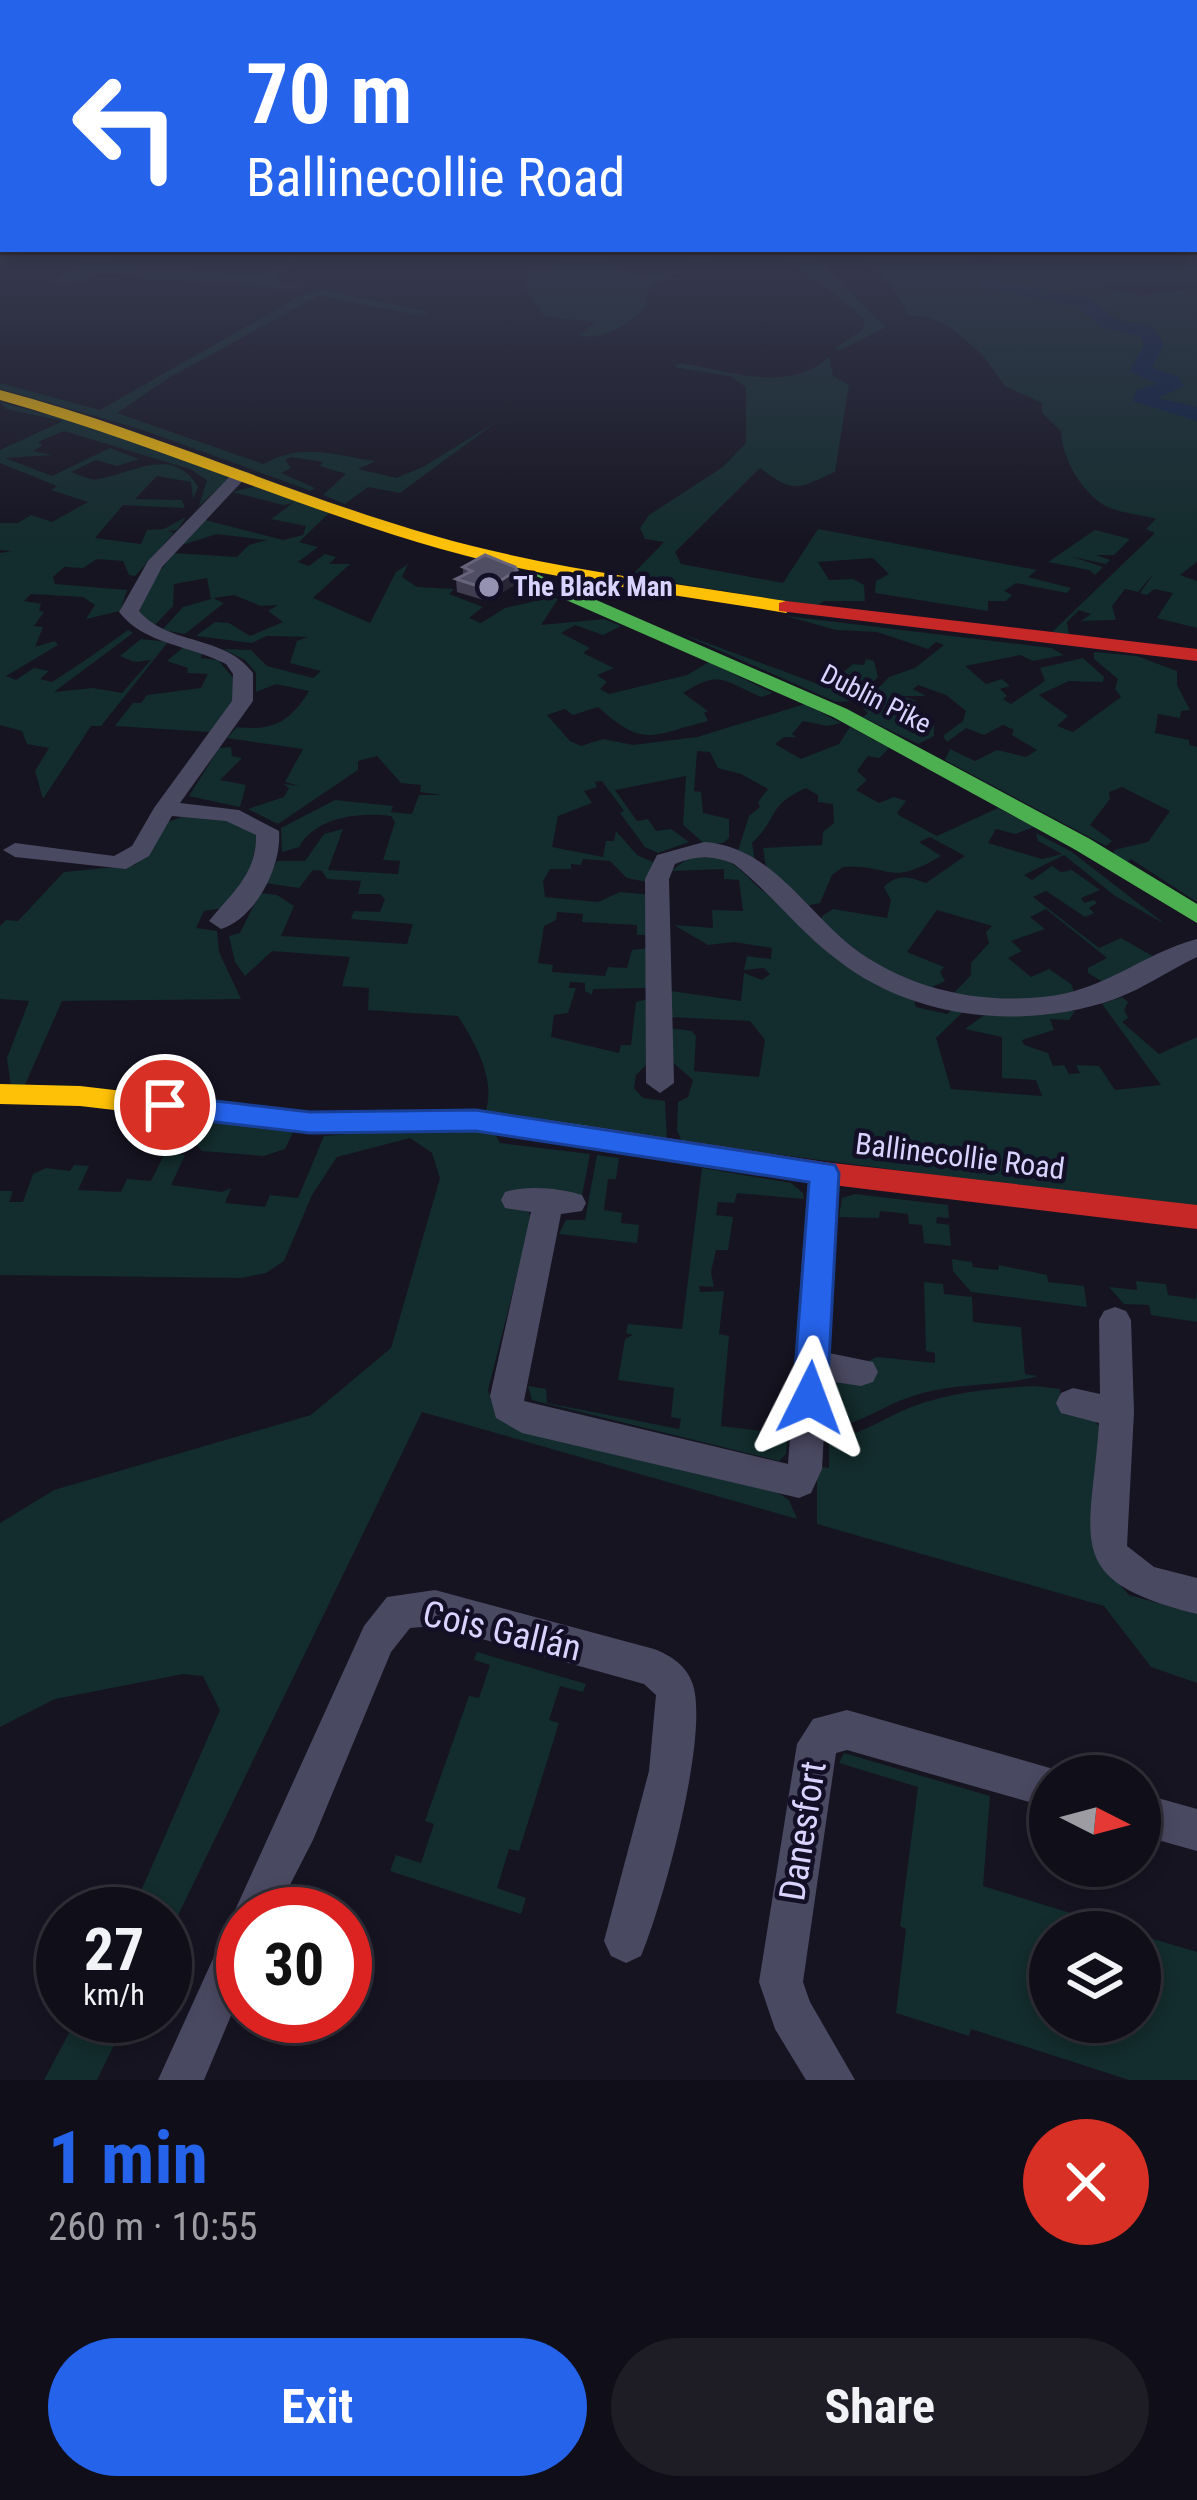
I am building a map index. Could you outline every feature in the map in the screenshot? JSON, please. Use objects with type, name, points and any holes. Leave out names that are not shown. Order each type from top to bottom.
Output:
[{"type":"street","name":"Dublin Pike","points":[[0,394],[84,416],[443,545],[820,613],[1197,655]]},
{"type":"street","points":[[16,850],[118,865],[141,851],[193,765],[242,705],[245,679],[241,669],[219,653],[137,625],[130,618],[131,602],[154,565],[242,472]]},
{"type":"street","name":"Dublin Pike","points":[[524,562],[526,575],[873,730],[1082,844],[1197,915]]},
{"type":"street","points":[[165,808],[231,815],[267,831],[269,848],[251,885],[239,906],[221,920]]},
{"type":"street","points":[[660,1083],[657,879],[665,860],[686,851],[722,850],[742,860],[860,965],[911,990],[960,1001],[1011,1008],[1078,1000],[1118,987],[1197,947]]},
{"type":"street","name":"Ballinecollie Road","points":[[0,1094],[80,1096],[310,1123],[476,1120],[824,1173],[1197,1217]]},
{"type":"street","points":[[545,1202],[508,1408],[522,1418],[799,1482],[805,1469],[824,1173]]},
{"type":"street","points":[[1115,1320],[1117,1412],[1109,1549],[1117,1566],[1133,1578],[1197,1596]]},
{"type":"street","points":[[812,1365],[861,1372]]},
{"type":"street","points":[[1073,1403],[1117,1412]]},
{"type":"street","name":"Cois Gallán","points":[[266,1887],[298,1825],[377,1639],[400,1610],[435,1608],[654,1668],[673,1685],[678,1704],[675,1744],[626,1941]]},
{"type":"street","name":"Danesfort","points":[[832,2080],[791,2013],[782,1982],[817,1744],[827,1733],[847,1730],[1029,1782]]},
{"type":"street","points":[[1161,1820],[1197,1830]]},
{"type":"street","points":[[181,2080],[216,1998]]},
{"type":"green space","points":[[203,351],[217,351],[117,413],[263,464],[292,453],[318,452],[376,461],[358,469],[396,478],[423,467],[499,420],[400,493],[368,487],[345,504],[323,495],[346,474],[320,466],[323,462],[285,460],[291,468],[281,473],[315,488],[311,491],[140,429],[0,389],[0,383],[100,410]]},
{"type":"green space","points":[[979,351],[1197,351],[1197,562],[1180,575],[1197,581],[1197,628],[1157,618],[1173,593],[1154,589],[1147,595],[1140,593],[1154,573],[1138,592],[1125,589],[1112,606],[1116,620],[1081,621],[1091,614],[1079,610],[1067,622],[1069,636],[1050,634],[1155,533],[1146,529],[1156,519],[1114,509],[1086,490],[1073,471],[1061,431],[1042,413],[1042,403],[1005,386]]},
{"type":"green space","points":[[829,357],[833,376],[849,385],[835,472],[796,486],[760,468],[675,552],[681,564],[783,583],[818,529],[1037,570],[1028,577],[1071,588],[1067,593],[1016,583],[1004,591],[1012,595],[1006,601],[988,601],[988,611],[875,593],[876,581],[889,574],[873,558],[818,562],[829,580],[853,579],[864,585],[865,601],[824,601],[817,606],[631,576],[664,542],[645,539],[640,528],[649,515],[723,467],[746,443],[746,387],[730,376],[674,367],[680,363],[777,377],[796,375]]},
{"type":"green space","points":[[0,402],[79,423],[230,477],[199,506],[207,480],[190,469],[64,431],[38,442],[43,445],[33,451],[53,455],[5,458],[52,476],[110,448],[139,459],[117,466],[96,460],[71,472],[96,479],[165,464],[188,474],[198,487],[193,499],[191,482],[157,476],[135,499],[182,500],[185,508],[123,505],[95,538],[141,544],[147,530],[164,529],[186,517],[177,530],[168,531],[174,533],[135,576],[129,575],[123,561],[97,559],[83,568],[64,567],[53,577],[55,584],[127,590],[120,611],[86,619],[95,605],[83,597],[31,594],[24,601],[41,604],[39,611],[44,612],[34,626],[43,627],[35,647],[55,641],[58,645],[6,676],[16,680],[34,668],[49,671],[40,679],[52,682],[128,630],[133,633],[54,692],[93,688],[122,693],[151,660],[134,662],[120,656],[141,639],[168,642],[101,726],[91,726],[43,799],[35,771],[49,748],[27,744],[22,731],[0,725],[0,553],[12,551],[0,550],[0,523],[18,523],[31,515],[52,522],[88,502],[51,490],[57,486],[0,463],[0,450],[63,421],[6,409]]},
{"type":"green space","points":[[257,486],[329,513],[299,542],[318,547],[298,562],[309,566],[325,554],[336,557],[329,564],[350,564],[313,598],[370,623],[396,572],[408,564],[402,577],[417,587],[454,589],[449,594],[483,607],[469,618],[481,623],[505,608],[553,597],[558,599],[541,625],[604,619],[621,626],[603,635],[575,625],[561,633],[590,648],[583,653],[614,668],[597,675],[607,682],[600,689],[609,694],[687,675],[709,662],[773,693],[761,697],[730,682],[706,681],[683,693],[708,711],[704,713],[708,721],[661,734],[638,734],[598,707],[573,715],[565,709],[547,715],[570,741],[581,746],[603,739],[633,745],[697,737],[805,704],[841,723],[827,726],[803,721],[792,734],[796,737],[784,737],[775,744],[801,759],[839,744],[850,727],[889,748],[879,758],[868,756],[857,771],[867,780],[856,790],[879,803],[894,797],[906,801],[897,813],[900,816],[937,836],[998,808],[1034,827],[1015,834],[996,829],[988,843],[1042,859],[1062,854],[1038,841],[1036,833],[1072,852],[1165,924],[1115,896],[1064,855],[1024,875],[1032,880],[1052,866],[1061,872],[1072,870],[1100,890],[1081,898],[1084,903],[1097,903],[1089,908],[1094,913],[1085,917],[1046,891],[1033,897],[1099,948],[1121,938],[1158,959],[1106,984],[1088,973],[1088,968],[1107,958],[1046,909],[1030,917],[1045,929],[1011,941],[1022,951],[1008,958],[1031,977],[1049,969],[1071,984],[1075,994],[1006,1002],[954,993],[971,975],[971,963],[989,943],[986,932],[992,926],[937,910],[907,952],[944,967],[940,972],[945,981],[928,989],[892,975],[820,924],[822,916],[833,909],[887,918],[891,900],[884,887],[889,883],[904,878],[926,883],[965,856],[930,837],[919,842],[941,856],[923,866],[900,873],[843,867],[832,875],[820,903],[802,907],[766,867],[763,848],[822,845],[823,832],[834,823],[833,804],[818,802],[818,795],[806,788],[784,801],[752,843],[755,861],[738,851],[749,816],[760,807],[758,802],[768,789],[718,768],[710,752],[697,751],[694,791],[701,792],[703,813],[729,819],[729,838],[705,844],[683,825],[686,776],[615,790],[637,821],[648,819],[656,831],[671,829],[689,842],[658,853],[645,847],[602,781],[595,782],[597,787],[584,791],[592,803],[558,816],[552,847],[603,857],[606,841],[614,841],[616,831],[637,855],[655,863],[652,883],[627,878],[610,861],[583,859],[581,865],[571,864],[571,869],[550,869],[543,881],[545,897],[598,902],[620,892],[652,895],[648,935],[637,935],[637,925],[582,922],[583,914],[557,912],[556,920],[544,926],[538,963],[553,965],[552,972],[605,976],[608,967],[627,968],[632,950],[650,948],[648,988],[593,989],[592,995],[585,991],[585,983],[570,982],[569,988],[576,988],[568,1013],[554,1015],[551,1037],[619,1053],[621,1045],[631,1045],[636,1002],[648,999],[649,1062],[636,1075],[634,1088],[643,1098],[665,1101],[667,1142],[485,1113],[486,1075],[458,1016],[368,1010],[369,988],[342,986],[350,957],[272,951],[245,976],[235,962],[229,936],[240,933],[260,893],[277,895],[294,906],[281,936],[407,944],[413,924],[351,919],[354,911],[380,912],[385,899],[380,894],[358,894],[361,881],[327,879],[322,871],[313,870],[299,888],[265,883],[277,861],[305,861],[324,834],[343,829],[328,870],[398,874],[400,861],[383,860],[395,822],[391,816],[339,819],[316,829],[299,847],[282,852],[281,828],[335,800],[393,806],[391,812],[412,814],[419,795],[442,795],[420,792],[421,785],[401,783],[377,756],[358,761],[358,770],[278,824],[248,809],[284,797],[289,788],[283,784],[300,786],[285,782],[303,749],[227,738],[237,727],[279,722],[309,691],[276,684],[256,692],[256,673],[245,660],[223,649],[251,650],[267,666],[313,678],[321,671],[290,663],[297,641],[308,637],[267,636],[252,643],[196,636],[215,622],[229,623],[250,636],[283,622],[268,611],[278,605],[261,606],[234,595],[213,598],[224,603],[185,634],[162,630],[183,607],[211,599],[207,578],[174,584],[173,606],[156,624],[139,612],[152,581],[174,553],[237,557],[249,545],[267,540],[217,534],[179,546],[205,520],[283,540],[303,535],[306,526],[271,519],[293,503],[283,505],[232,492]]},
{"type":"green space","points":[[1095,530],[1130,539],[1114,555],[1096,555],[1110,560],[1106,564],[1073,557],[1103,567],[1095,575],[1048,562]]},
{"type":"green space","points":[[786,616],[1051,648],[1064,655],[1033,661],[1020,655],[965,666],[986,684],[1002,679],[1010,686],[1000,689],[1007,696],[1003,699],[1011,704],[1045,681],[1040,668],[1083,658],[1104,677],[1103,682],[1069,681],[1039,695],[1068,716],[1057,726],[1073,732],[1121,697],[1115,689],[1118,679],[1094,659],[1094,652],[1137,656],[1177,671],[1177,685],[1190,710],[1181,711],[1180,718],[1158,714],[1155,733],[1189,740],[1189,745],[1197,747],[1197,902],[1131,859],[1127,862],[1114,855],[1114,850],[1148,842],[1170,811],[1122,787],[1109,792],[1110,799],[1090,825],[1112,841],[1106,846],[945,760],[950,749],[975,761],[997,750],[1026,757],[1037,750],[1012,735],[1014,730],[1003,725],[984,735],[966,728],[947,742],[943,736],[963,721],[966,711],[946,695],[918,685],[913,689],[926,696],[902,696],[917,701],[909,706],[925,715],[920,719],[934,726],[934,736],[918,744],[863,717],[868,713],[861,706],[889,677],[915,668],[944,645],[936,642],[928,649],[877,632],[836,630]]},
{"type":"green space","points":[[680,633],[826,687],[853,664],[864,665],[866,659],[874,661],[878,677],[854,701],[836,702]]},
{"type":"green space","points":[[185,646],[202,652],[201,658],[218,660],[234,679],[232,705],[210,732],[115,726],[133,703],[141,703],[147,695],[201,688],[208,674],[187,673],[188,668],[167,661]]},
{"type":"green space","points":[[231,747],[232,756],[242,758],[220,780],[246,785],[240,807],[189,796],[219,748]]},
{"type":"green space","points":[[184,816],[234,821],[259,833],[249,874],[224,908],[204,911],[196,928],[217,931],[219,952],[241,999],[62,1001],[24,1087],[11,1087],[7,1058],[29,1001],[0,999],[0,926],[6,920],[18,921],[64,872],[135,865],[168,822]]},
{"type":"green space","points":[[691,856],[715,857],[737,867],[759,888],[913,997],[916,1007],[947,1014],[955,1008],[966,1009],[936,1038],[951,1089],[1042,1096],[1036,1080],[1002,1078],[1002,1037],[965,1029],[990,1011],[1075,1011],[1069,1020],[1050,1019],[1054,1030],[1022,1040],[1024,1045],[1048,1053],[1053,1066],[1064,1065],[1069,1074],[1080,1073],[1076,1065],[1099,1066],[1115,1090],[1161,1085],[1102,1004],[1122,997],[1128,1002],[1124,1010],[1128,1018],[1122,1022],[1159,1054],[1197,1037],[1197,1209],[682,1142],[677,1130],[678,1102],[688,1097],[693,1080],[670,1060],[669,1028],[692,1031],[696,1036],[694,1071],[759,1077],[765,1040],[750,1021],[669,1017],[671,991],[741,1001],[744,973],[762,980],[770,974],[764,968],[744,970],[747,956],[771,959],[772,948],[734,942],[708,945],[674,925],[713,928],[712,910],[743,911],[739,880],[724,879],[724,869],[671,871]]},
{"type":"green space","points":[[207,1121],[293,1132],[285,1149],[264,1156],[202,1151],[189,1136],[194,1126]]},
{"type":"green space","points":[[432,1127],[495,1134],[500,1143],[590,1154],[582,1196],[522,1210],[529,1212],[531,1220],[488,1390],[495,1412],[777,1492],[789,1500],[797,1519],[422,1412],[192,1887],[143,1887],[220,1710],[203,1676],[183,1674],[55,1699],[0,1727],[0,1523],[54,1490],[311,1415],[391,1348],[440,1178],[432,1153],[410,1138],[337,1157],[312,1195],[284,1261],[266,1273],[240,1278],[0,1275],[0,1191],[13,1191],[9,1202],[23,1202],[33,1174],[46,1168],[70,1171],[74,1165],[89,1166],[78,1190],[121,1192],[127,1179],[151,1181],[165,1153],[185,1155],[171,1185],[222,1192],[231,1188],[225,1203],[265,1207],[270,1195],[298,1198],[324,1136]]},
{"type":"green space","points":[[597,1155],[619,1158],[616,1179],[608,1179],[604,1210],[622,1213],[621,1223],[639,1225],[637,1243],[559,1234],[566,1220],[585,1220]]},
{"type":"green space","points":[[702,1168],[791,1183],[803,1193],[804,1199],[737,1193],[734,1203],[718,1202],[716,1215],[733,1217],[728,1250],[716,1250],[711,1272],[714,1287],[699,1286],[700,1292],[724,1291],[719,1334],[729,1336],[721,1426],[770,1432],[771,1427],[788,1429],[786,1454],[779,1461],[532,1400],[528,1386],[546,1389],[547,1403],[679,1429],[681,1419],[671,1417],[674,1388],[618,1380],[625,1339],[633,1335],[626,1333],[628,1324],[682,1329]]},
{"type":"green space","points":[[855,1194],[948,1205],[949,1218],[937,1217],[936,1223],[949,1225],[951,1246],[924,1243],[922,1225],[909,1224],[908,1214],[880,1211],[879,1218],[839,1217],[842,1198]]},
{"type":"green space","points":[[952,1259],[972,1262],[973,1267],[998,1270],[999,1265],[1047,1275],[1048,1282],[1084,1286],[1087,1307],[971,1292],[953,1271]]},
{"type":"green space","points":[[1136,1281],[1166,1284],[1168,1295],[1196,1299],[1197,1289],[1197,1322],[1151,1315],[1149,1305],[1124,1304],[1109,1287],[1137,1290]]},
{"type":"green space","points":[[924,1282],[943,1284],[944,1294],[972,1297],[973,1322],[1021,1327],[1025,1374],[1038,1376],[931,1391],[829,1428],[829,1386],[836,1379],[870,1381],[870,1360],[877,1357],[935,1363],[935,1353],[926,1351]]},
{"type":"green space","points":[[1035,1386],[1060,1389],[1060,1411],[1092,1418],[1104,1432],[1103,1566],[1129,1595],[1197,1614],[1197,1683],[1151,1667],[1104,1606],[817,1524],[817,1466],[829,1468],[829,1438],[851,1434],[944,1397]]},
{"type":"green space","points":[[477,1652],[586,1684],[583,1692],[560,1686],[549,1720],[559,1723],[519,1851],[509,1849],[497,1888],[526,1898],[521,1914],[390,1871],[396,1855],[421,1863],[434,1824],[425,1821],[469,1696],[479,1698],[490,1665],[474,1660]]},
{"type":"green space","points":[[844,1753],[990,1796],[983,1886],[1064,1911],[1029,1911],[1029,2043],[1161,2043],[1161,1941],[1197,1952],[1197,2080],[1129,2080],[971,2029],[969,2036],[896,2013],[906,1929],[900,1926],[918,1787],[839,1763]]},
{"type":"green space","points":[[64,2043],[115,2043],[97,2080],[44,2080]]},
{"type":"building","points":[[485,555],[517,570],[487,589],[456,579],[472,571],[463,567]]},
{"type":"waterway","points":[[1151,351],[1140,371],[1173,386],[1144,395],[1144,401],[1197,414]]},
{"type":"traffic: fast","points":[[532,578],[840,713],[1082,844],[1197,915]]},
{"type":"traffic: slow","points":[[0,395],[488,556],[786,607]]},
{"type":"traffic: slow","points":[[0,1094],[80,1096],[311,1123],[476,1120],[588,1137]]},
{"type":"traffic: jam","points":[[786,607],[1197,655]]},
{"type":"traffic: jam","points":[[588,1137],[824,1173],[1197,1217]]},
{"type":"place","name":"The Black Man","points":[[489,587]]},
{"type":"route","points":[[165,1105],[310,1123],[476,1120],[824,1173],[810,1398]]}]
